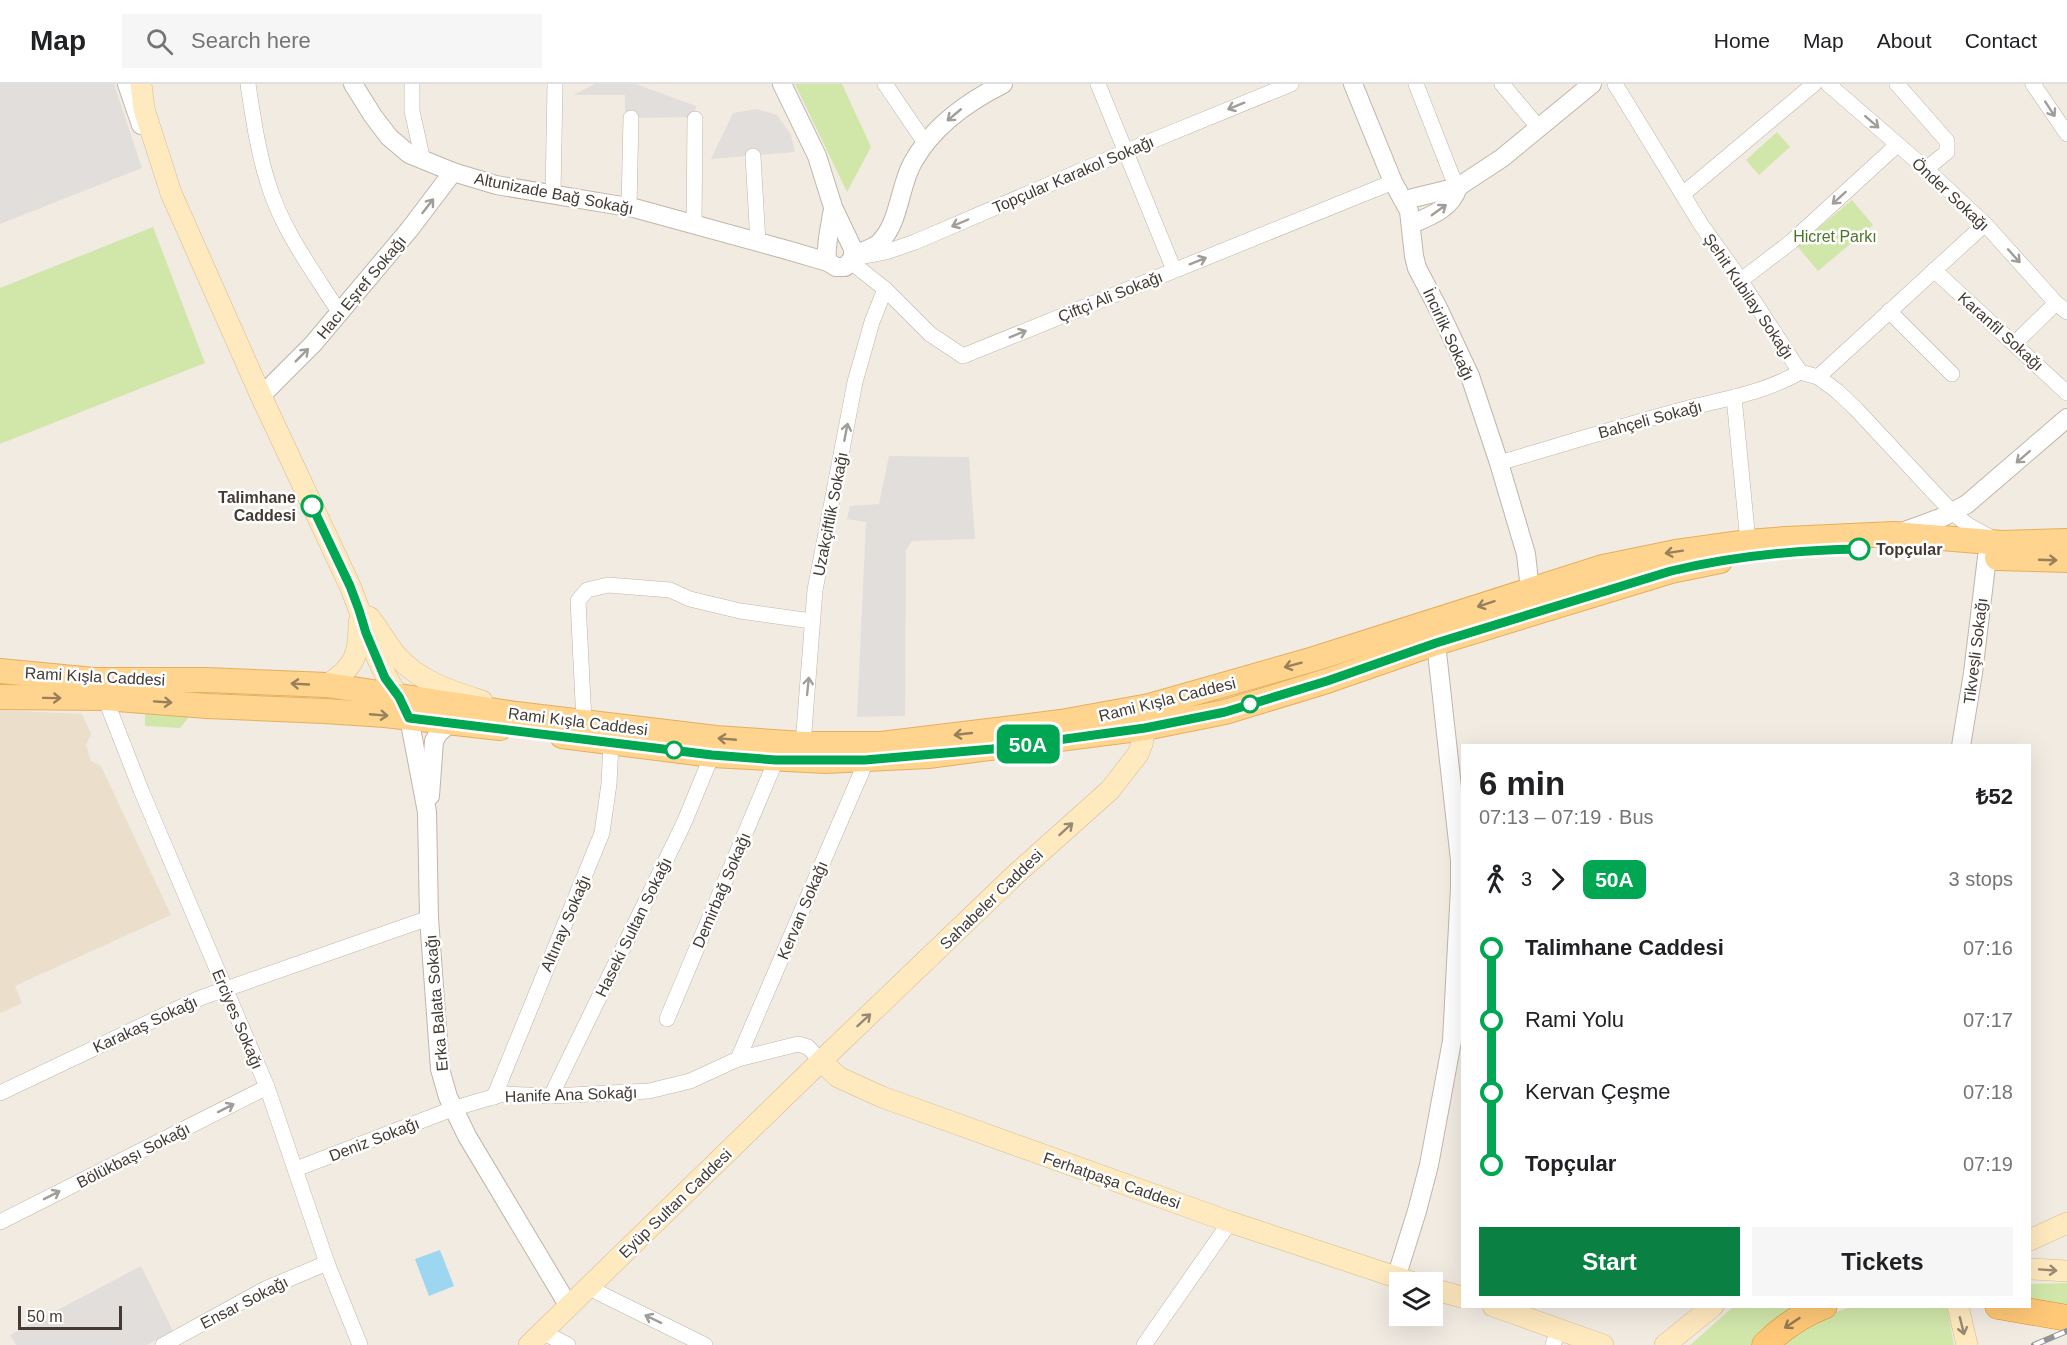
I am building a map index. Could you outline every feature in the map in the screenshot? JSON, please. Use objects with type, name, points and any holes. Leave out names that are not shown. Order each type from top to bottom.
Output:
[{"type":"highway","points":[[1765,1345],[1777,1333],[1799,1318],[1820,1308]]},
{"type":"highway","points":[[2006,1308],[2067,1318]]},
{"type":"main road","points":[[141,84],[144,109],[160,163],[198,257],[359,610],[385,678],[404,707]]},
{"type":"main road","points":[[151,84],[152,112],[160,163]]},
{"type":"main road","name":"Rami Kışla Caddesi","points":[[0,671],[99,689],[516,714],[716,738],[802,744],[881,744],[996,731],[1125,712],[1193,694],[1603,567],[1647,556],[1748,542],[1894,534],[1930,536],[1994,550],[2067,560]]},
{"type":"main road","name":"Rami Kışla Caddesi","points":[[0,697],[206,680],[327,685],[450,722],[712,755],[776,760],[865,760],[992,749],[1145,728],[1225,712],[1357,671],[1436,643],[1671,571],[1730,559],[1818,551],[1994,550],[2067,541]]},
{"type":"main road","points":[[1522,618],[1531,602],[1530,590]]},
{"type":"main road","points":[[327,685],[346,671],[354,661],[359,641],[359,610]]},
{"type":"main road","points":[[359,610],[368,615],[397,656],[418,674],[447,690],[516,714]]},
{"type":"main road","points":[[1349,647],[1349,660],[1357,671]]},
{"type":"main road","points":[[1125,712],[1140,721],[1145,728]]},
{"type":"main road","name":"Sahabeler Caddesi","points":[[821,1060],[1016,874],[1110,790],[1138,754],[1145,728]]},
{"type":"main road","name":"Ferhatpaşa Caddesi","points":[[821,1060],[838,1077],[882,1097],[1230,1222],[1389,1275]]},
{"type":"main road","name":"Eyüp Sultan Caddesi","points":[[535,1339],[715,1166],[821,1060]]},
{"type":"main road","points":[[2031,1240],[2067,1223]]},
{"type":"main road","points":[[2031,1269],[2067,1271]]},
{"type":"main road","points":[[1443,1292],[1461,1297]]},
{"type":"main road","points":[[1497,1308],[1555,1341],[1603,1345]]},
{"type":"main road","points":[[1665,1345],[1711,1308]]},
{"type":"main road","points":[[1958,1308],[1967,1345]]},
{"type":"street","points":[[127,84],[148,142],[160,163]]},
{"type":"street","points":[[248,84],[266,174],[278,210],[303,256],[339,312]]},
{"type":"street","name":"Altunizade Bağ Sokağı","points":[[353,84],[389,137],[409,154],[453,172],[496,185],[629,207],[788,250],[828,251]]},
{"type":"street","points":[[412,84],[412,111],[423,161]]},
{"type":"street","points":[[553,194],[555,84]]},
{"type":"street","points":[[782,84],[817,156],[833,207],[852,255]]},
{"type":"street","points":[[885,84],[926,144]]},
{"type":"street","points":[[833,207],[828,251],[840,267],[852,255],[878,244],[887,233],[912,163],[926,144],[953,115],[977,97],[1003,84]]},
{"type":"street","points":[[1098,84],[1174,270]]},
{"type":"street","name":"Topçular Karakol Sokağı","points":[[852,255],[886,252],[915,242],[1290,84]]},
{"type":"street","name":"İncirlik Sokağı","points":[[1353,84],[1394,182],[1405,200],[1412,224],[1414,256],[1418,268],[1470,376],[1526,554],[1530,590]]},
{"type":"street","points":[[1412,224],[1445,207],[1456,195],[1458,187],[1417,84]]},
{"type":"street","points":[[1502,84],[1539,128]]},
{"type":"street","points":[[1405,200],[1458,187],[1502,158],[1592,84]]},
{"type":"street","name":"Şehit Kubilay Sokağı","points":[[1615,84],[1702,226],[1800,372],[1818,377],[1856,408],[1953,513],[1979,532],[1994,550]]},
{"type":"street","points":[[1683,194],[1814,84]]},
{"type":"street","name":"Önder Sokağı","points":[[1828,84],[1985,224],[2061,307]]},
{"type":"street","points":[[1897,84],[1947,141],[1947,152],[1926,169]]},
{"type":"street","points":[[2033,84],[2067,134]]},
{"type":"street","points":[[629,207],[631,118]]},
{"type":"street","points":[[694,225],[695,119]]},
{"type":"street","points":[[1740,281],[1791,242],[1897,145]]},
{"type":"street","points":[[753,156],[758,243]]},
{"type":"street","name":"Hacı Eşref Sokağı","points":[[261,396],[313,344],[409,230],[453,172]]},
{"type":"street","name":"Çiftçi Ali Sokağı","points":[[852,255],[930,334],[963,356],[1394,182]]},
{"type":"street","points":[[1818,377],[1985,224]]},
{"type":"street","points":[[828,251],[833,242],[842,241],[852,255]]},
{"type":"street","name":"Karanfil Sokağı","points":[[1934,270],[2067,393]]},
{"type":"street","name":"Uzakçiftlik Sokağı","points":[[802,744],[812,647],[815,590],[855,382],[872,322],[885,289]]},
{"type":"street","points":[[2015,343],[2061,307]]},
{"type":"street","points":[[1889,311],[1952,374]]},
{"type":"street","name":"Bahçeli Sokağı","points":[[1499,463],[1622,426],[1734,397],[1787,380],[1800,372]]},
{"type":"street","points":[[1734,397],[1748,542]]},
{"type":"street","points":[[1894,534],[1953,513],[1967,504],[2067,418]]},
{"type":"street","name":"Tikveşli Sokağı","points":[[1961,744],[1994,550]]},
{"type":"street","points":[[584,722],[578,601],[587,590],[608,585],[670,590],[690,599],[740,611],[812,621]]},
{"type":"street","points":[[1405,1272],[1429,1165],[1452,1041],[1460,888],[1460,860],[1436,643]]},
{"type":"street","name":"Erciyes Sokağı","points":[[99,689],[267,1087],[327,1263],[360,1345]]},
{"type":"street","name":"Erka Balata Sokağı","points":[[404,707],[427,812]]},
{"type":"street","name":"Erka Balata Sokağı","points":[[450,722],[434,741],[427,812],[429,918],[440,1069],[452,1108],[568,1305]]},
{"type":"street","name":"Altınay Sokağı","points":[[494,1097],[602,833],[609,784],[610,743]]},
{"type":"street","name":"Haseki Sultan Sokağı","points":[[551,1096],[684,823],[712,755]]},
{"type":"street","name":"Demirbağ Sokağı","points":[[667,1019],[776,760]]},
{"type":"street","name":"Kervan Sokağı","points":[[738,1059],[865,760]]},
{"type":"street","name":"Karakaş Sokağı","points":[[0,1093],[200,998],[429,918]]},
{"type":"street","name":"Hanife Ana Sokağı","points":[[452,1108],[511,1093],[551,1096],[649,1091],[690,1081],[738,1059],[798,1044],[807,1047],[821,1060]]},
{"type":"street","name":"Bölükbaşı Sokağı","points":[[0,1222],[267,1087]]},
{"type":"street","name":"Deniz Sokağı","points":[[296,1169],[452,1108]]},
{"type":"street","points":[[1144,1345],[1230,1222]]},
{"type":"street","name":"Ensar Sokağı","points":[[163,1345],[265,1289],[327,1263]]},
{"type":"street","points":[[587,1287],[705,1345]]},
{"type":"street","points":[[535,1339],[568,1345]]},
{"type":"shaded area","points":[[0,84],[114,84],[142,168],[0,224]]},
{"type":"shaded area","points":[[595,84],[636,84],[696,106],[695,117],[631,118],[625,115],[625,95],[573,95]]},
{"type":"shaded area","points":[[756,109],[777,115],[791,135],[795,152],[711,159],[733,113]]},
{"type":"shaded area","points":[[889,456],[969,457],[975,539],[912,541],[906,550],[905,716],[857,717],[866,522],[847,519],[850,506],[879,504]]},
{"type":"shaded area","points":[[0,710],[82,714],[91,734],[86,745],[91,761],[101,766],[171,915],[15,986],[22,1003],[0,1013]]},
{"type":"shaded area","points":[[141,1266],[173,1331],[147,1345],[16,1345],[10,1335]]},
{"type":"green space","points":[[795,84],[842,84],[871,147],[847,192]]},
{"type":"green space","points":[[1777,132],[1790,147],[1759,175],[1746,160]]},
{"type":"green space","name":"Hicret Parkı","points":[[1852,200],[1873,225],[1818,271],[1797,246]]},
{"type":"green space","points":[[153,227],[205,363],[0,444],[0,288]]},
{"type":"green space","points":[[145,712],[186,713],[188,718],[180,728],[145,726]]},
{"type":"green space","points":[[2067,1283],[2067,1310],[2031,1305],[2031,1284]]},
{"type":"green space","points":[[1732,1308],[1800,1308],[1760,1335],[1752,1345],[1690,1345]]},
{"type":"green space","points":[[1848,1308],[1947,1308],[1954,1345],[1781,1345],[1816,1319]]},
{"type":"water","points":[[440,1250],[454,1286],[429,1296],[415,1259]]},
{"type":"railway","points":[[2034,1345],[2067,1331]]},
{"type":"bus line","name":"50A","points":[[312,506],[350,586],[385,678],[399,697],[409,718],[712,755],[776,760],[865,760],[928,756],[1184,721],[1225,712],[1327,681],[1436,643],[1671,571],[1730,559],[1859,549]]},
{"type":"place","name":"Talimhane Caddesi","points":[[312,506]]},
{"type":"place","name":"Topçular","points":[[1859,549]]}]
